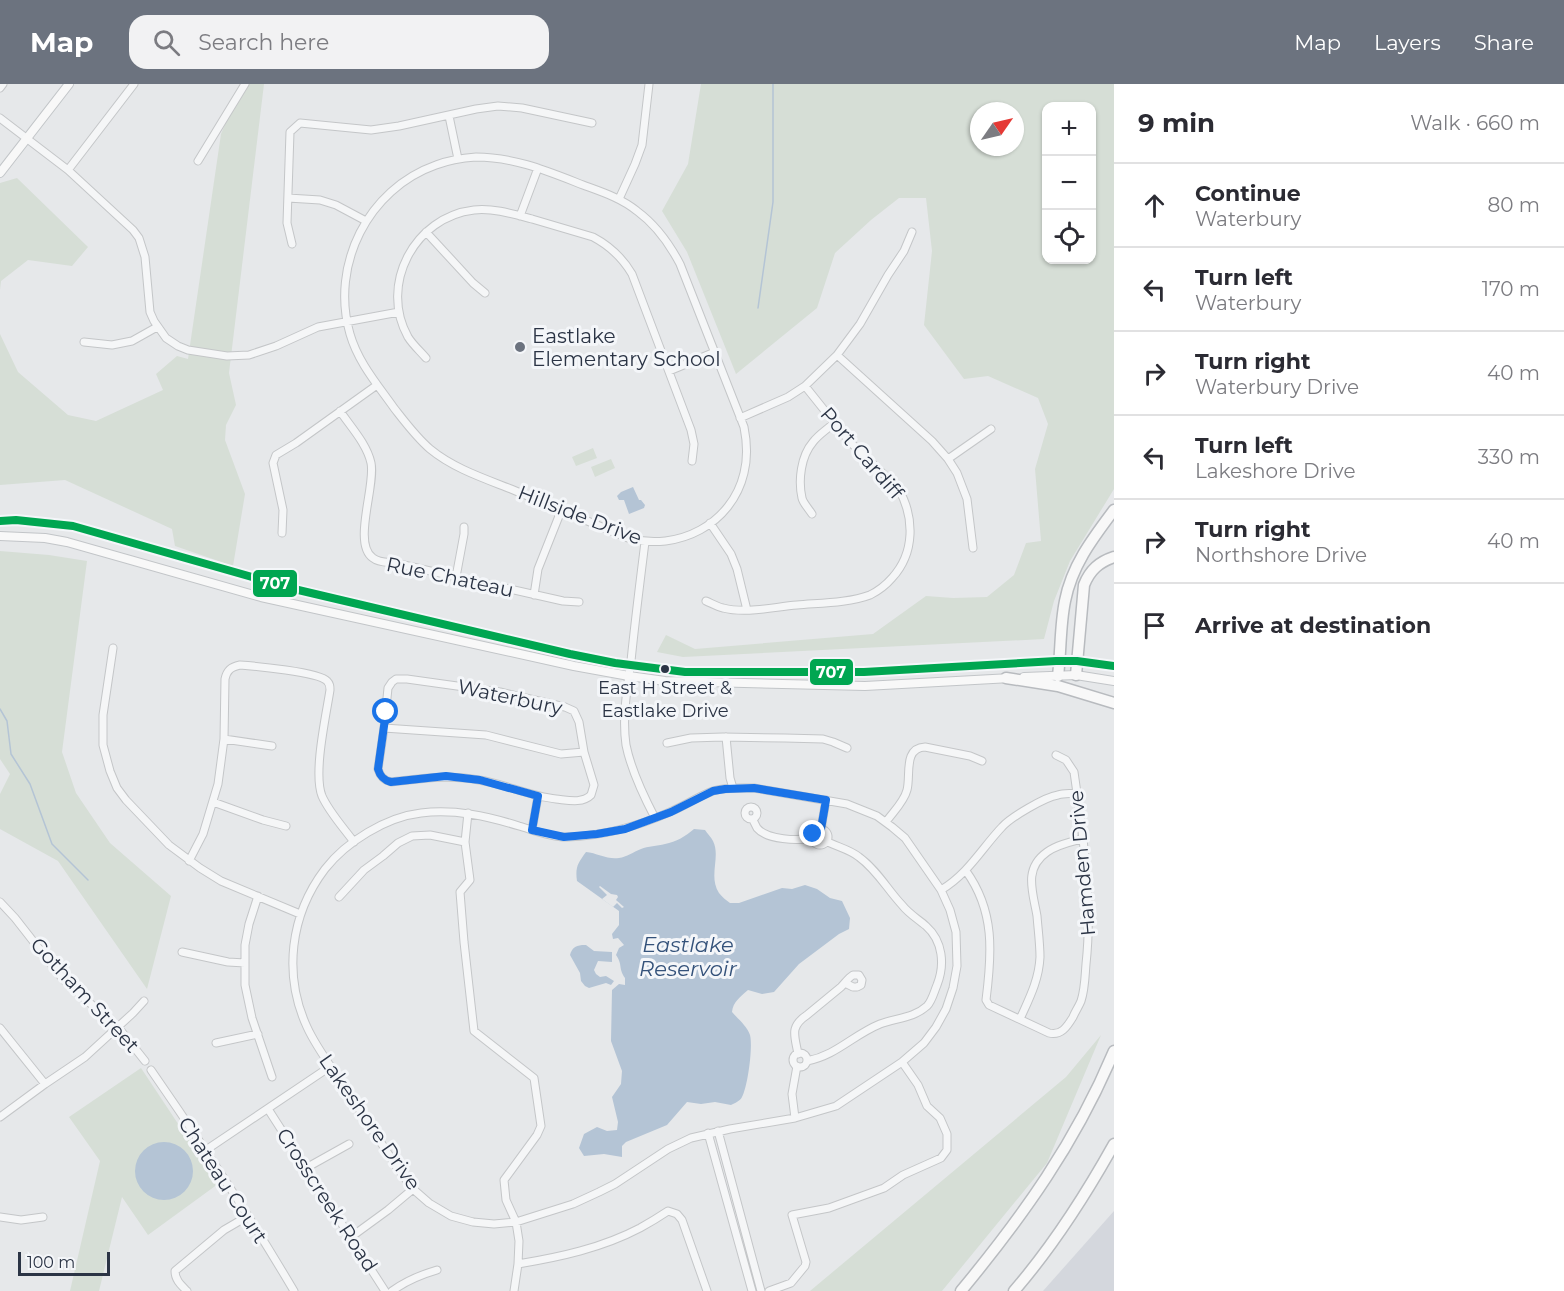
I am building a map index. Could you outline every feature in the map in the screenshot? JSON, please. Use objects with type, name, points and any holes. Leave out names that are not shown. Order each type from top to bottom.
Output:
[{"type":"highway","points":[[1058,676],[1063,609],[1070,582],[1086,548],[1114,510]]},
{"type":"highway","points":[[1076,675],[1084,585],[1096,567],[1114,557]]},
{"type":"highway","points":[[1006,678],[1058,686],[1114,703]]},
{"type":"highway","points":[[1102,1079],[1114,1039]]},
{"type":"highway","points":[[961,1291],[1045,1181],[1073,1135],[1114,1052]]},
{"type":"highway","points":[[1014,1291],[1066,1223],[1114,1144]]},
{"type":"main road","points":[[0,173],[69,84]]},
{"type":"main road","points":[[0,520],[73,526],[294,589],[570,654],[630,665],[685,672],[864,672],[1060,661],[1114,666]]},
{"type":"main road","points":[[0,536],[45,538],[67,542],[261,597],[574,666],[665,681],[865,686],[1076,675],[1114,681]]},
{"type":"street","points":[[0,88],[3,84]]},
{"type":"street","points":[[68,170],[134,84]]},
{"type":"street","points":[[198,161],[245,84]]},
{"type":"street","points":[[619,199],[642,145],[649,84]]},
{"type":"street","points":[[292,244],[287,223],[290,132],[300,123],[371,130],[476,109],[506,106],[592,123]]},
{"type":"street","points":[[449,116],[458,159]]},
{"type":"street","points":[[0,118],[68,170],[126,222],[139,238],[145,257],[150,312],[157,327],[166,338],[183,348],[233,356],[260,352],[318,327],[399,312]]},
{"type":"street","name":"Hillside Drive","points":[[495,157],[538,168],[619,199],[644,217],[659,232],[680,264],[744,427],[747,448],[744,475],[738,491],[728,506],[697,532],[678,539],[657,542],[628,538],[443,459],[428,448],[410,428],[377,385],[360,359],[347,322],[345,301],[347,269],[352,249],[366,221],[380,202],[406,180],[436,165],[458,159],[495,157]]},
{"type":"street","points":[[520,216],[538,168]]},
{"type":"street","points":[[288,198],[320,200],[336,205],[366,221]]},
{"type":"street","points":[[426,358],[408,337],[399,312],[397,293],[401,269],[412,246],[426,232],[447,218],[472,210],[504,211],[593,237],[617,253],[632,274],[691,430],[694,444],[692,461]]},
{"type":"street","points":[[426,232],[485,293]]},
{"type":"street","points":[[740,418],[784,399],[805,386],[837,355],[860,324],[904,251],[912,232]]},
{"type":"street","points":[[84,342],[112,345],[132,341],[157,327]]},
{"type":"street","points":[[669,370],[715,352]]},
{"type":"street","points":[[837,355],[932,441],[948,459],[957,473],[967,499],[973,548]]},
{"type":"street","points":[[282,533],[284,510],[273,463],[276,455],[377,385]]},
{"type":"street","name":"Port Cardiff","points":[[706,601],[723,608],[747,610],[852,599],[870,595],[890,581],[903,561],[910,539],[910,524],[908,509],[902,495],[898,488],[849,441],[805,386]]},
{"type":"street","name":"Rue Chateau","points":[[340,411],[363,445],[372,464],[371,491],[365,515],[365,538],[370,557],[377,561],[395,563],[534,595],[579,602]]},
{"type":"street","points":[[812,514],[802,500],[800,482],[803,462],[809,446],[835,422]]},
{"type":"street","points":[[948,459],[991,429]]},
{"type":"street","points":[[534,595],[538,569],[561,511]]},
{"type":"street","points":[[710,523],[731,554],[747,610]]},
{"type":"street","points":[[456,577],[464,527]]},
{"type":"street","points":[[645,542],[625,714],[627,747],[635,775],[655,818]]},
{"type":"street","points":[[113,648],[102,724],[103,745],[117,788],[132,807],[189,861],[221,881],[300,914]]},
{"type":"street","points":[[189,861],[203,834],[220,776],[224,739],[225,679],[227,672],[233,666],[240,665],[288,670],[323,678],[329,683],[330,690],[320,755],[319,784],[326,804],[354,842]]},
{"type":"street","name":"Waterbury","points":[[396,679],[501,692],[565,707],[574,711],[579,722],[584,752],[594,786],[589,798],[583,801],[538,796],[480,780],[446,776],[391,782],[385,781],[379,775],[378,769],[388,688],[396,679]]},
{"type":"street","points":[[384,728],[473,733],[561,754],[584,752]]},
{"type":"street","points":[[667,743],[691,738],[726,737],[823,739],[847,748]]},
{"type":"street","points":[[726,737],[733,788]]},
{"type":"street","points":[[224,739],[272,746]]},
{"type":"street","points":[[886,822],[907,791],[910,755],[918,747],[970,756],[982,761]]},
{"type":"street","name":"Hamden Drive","points":[[1020,1019],[1056,1035],[1062,1032],[1070,1022],[1084,990],[1089,942],[1086,873],[1077,794],[1074,772],[1066,760],[1056,755]]},
{"type":"street","name":"Lakeshore Drive","points":[[754,788],[857,807],[886,822],[911,845],[941,890],[950,910],[956,932],[958,955],[953,988],[946,1009],[924,1043],[902,1062],[836,1106],[795,1118],[691,1138],[668,1149],[599,1192],[573,1204],[516,1222],[494,1224],[473,1222],[451,1216],[429,1203],[413,1189],[306,1025],[296,995],[293,949],[300,914],[313,887],[337,855],[354,842],[376,828],[418,813],[446,811],[468,813],[564,837],[625,829],[655,818],[713,791],[754,788]]},
{"type":"street","points":[[941,890],[966,871],[1010,819],[1049,798],[1077,794]]},
{"type":"street","points":[[532,830],[538,796]]},
{"type":"street","points":[[821,829],[826,800]]},
{"type":"street","points":[[213,802],[286,826]]},
{"type":"street","points":[[468,813],[465,842],[470,880],[460,892],[474,1031],[534,1078],[541,1126],[504,1180],[506,1200],[516,1222],[519,1241],[514,1291]]},
{"type":"street","points":[[753,820],[757,828],[772,837],[803,840],[812,838]]},
{"type":"street","points":[[821,829],[827,833],[826,841],[820,844],[815,843],[812,838],[814,831],[821,829]]},
{"type":"street","points":[[339,897],[364,870],[398,843],[412,836],[430,835],[465,842]]},
{"type":"street","points":[[966,871],[980,895],[991,939],[986,1000],[989,1005],[1020,1019],[1035,984],[1040,959],[1031,884],[1032,875],[1036,864],[1047,853],[1082,839]]},
{"type":"street","points":[[797,1066],[803,1066],[807,1061],[825,1056],[880,1024],[916,1014],[929,1004],[939,980],[942,962],[940,947],[933,934],[925,925],[910,915],[872,868],[858,856],[826,841]]},
{"type":"street","points":[[258,896],[245,945],[245,985],[272,1077]]},
{"type":"street","name":"Gotham Street","points":[[0,903],[71,987],[118,1028],[145,1061]]},
{"type":"street","points":[[182,952],[228,962],[245,963]]},
{"type":"street","points":[[795,1118],[792,1094],[797,1066],[794,1059],[798,1054],[794,1032],[796,1024],[845,983]]},
{"type":"street","points":[[0,1117],[85,1057],[144,1001]]},
{"type":"street","points":[[0,1028],[45,1084]]},
{"type":"street","points":[[216,1043],[258,1034]]},
{"type":"street","points":[[798,1054],[804,1055],[807,1061]]},
{"type":"street","points":[[769,1291],[787,1286],[805,1266],[806,1262],[792,1215],[838,1205],[884,1188],[903,1175],[941,1158],[947,1150],[947,1134],[940,1118],[927,1107],[918,1085],[902,1062]]},
{"type":"street","points":[[206,1150],[331,1066]]},
{"type":"street","name":"Chateau Court","points":[[151,1070],[206,1150],[294,1291]]},
{"type":"street","name":"Crosscreek Road","points":[[268,1109],[385,1291]]},
{"type":"street","points":[[718,1131],[761,1291]]},
{"type":"street","points":[[708,1133],[752,1291]]},
{"type":"street","points":[[306,1168],[349,1144]]},
{"type":"street","points":[[351,1237],[413,1189]]},
{"type":"street","points":[[518,1264],[587,1250],[610,1242],[668,1211],[677,1214],[682,1220],[707,1291]]},
{"type":"street","points":[[0,1217],[21,1220],[43,1216]]},
{"type":"street","points":[[187,1291],[175,1276],[175,1271],[224,1230],[248,1216]]},
{"type":"street","points":[[392,1291],[417,1277],[437,1270]]},
{"type":"shaded area","points":[[242,84],[264,84],[229,373],[236,405],[226,425],[225,440],[245,494],[233,566],[175,546],[172,529],[65,480],[0,485],[0,334],[18,372],[68,415],[96,421],[163,390],[156,374],[177,356],[188,359],[221,134]]},
{"type":"shaded area","points":[[701,84],[1114,84],[1114,489],[1070,561],[1054,601],[1044,639],[683,657],[657,652],[666,635],[695,649],[873,634],[926,596],[987,597],[1014,575],[1026,543],[1041,541],[1035,469],[1048,424],[1038,398],[988,376],[964,379],[924,325],[932,251],[926,198],[899,198],[835,253],[817,308],[736,374],[687,252],[662,211],[688,164]]},
{"type":"shaded area","points":[[17,178],[88,247],[72,266],[28,260],[1,281],[0,290],[0,183]]},
{"type":"shaded area","points":[[593,448],[597,458],[576,466],[572,457]]},
{"type":"shaded area","points":[[611,459],[615,468],[595,477],[591,467]]},
{"type":"shaded area","points":[[0,551],[87,561],[62,752],[76,793],[110,843],[171,896],[147,989],[58,861],[0,829],[0,794],[10,774],[0,759]]},
{"type":"shaded area","points":[[1101,1035],[1047,1163],[942,1291],[810,1291],[1066,1077]]},
{"type":"shaded area","points":[[141,1068],[218,1184],[148,1235],[122,1197],[99,1291],[70,1291],[100,1161],[69,1117]]},
{"type":"shaded area","points":[[1114,1211],[1114,1291],[1043,1291]]},
{"type":"water","points":[[633,487],[639,500],[645,505],[644,508],[629,514],[624,500],[619,500],[617,496]]},
{"type":"water","name":"Eastlake Reservoir","points":[[694,829],[705,830],[713,841],[716,853],[714,873],[716,887],[730,903],[739,903],[782,888],[792,889],[805,885],[817,889],[830,898],[842,901],[850,918],[849,929],[799,964],[774,992],[762,994],[748,990],[735,1002],[732,1012],[747,1029],[751,1040],[748,1075],[740,1100],[731,1105],[715,1102],[701,1104],[687,1102],[667,1125],[626,1142],[622,1146],[622,1157],[604,1154],[584,1156],[579,1148],[584,1134],[597,1127],[607,1131],[617,1130],[618,1122],[612,1097],[621,1084],[622,1071],[611,1041],[612,990],[619,984],[625,985],[625,978],[616,955],[619,948],[624,945],[618,938],[613,939],[612,934],[619,925],[619,911],[577,881],[578,865],[586,852],[611,858],[622,857],[644,848],[673,842]]},
{"type":"water","points":[[582,945],[594,951],[612,952],[612,962],[598,961],[594,970],[600,977],[606,976],[614,981],[611,985],[606,983],[589,988],[581,981],[580,973],[570,955],[574,948]]},
{"type":"water","points":[[164,1142],[180,1147],[188,1155],[193,1171],[188,1187],[180,1195],[164,1200],[148,1195],[140,1187],[135,1171],[140,1155],[148,1147]]},
{"type":"pier","points":[[600,886],[611,894],[617,895],[616,900],[624,907],[622,908],[617,903],[613,907],[602,899],[607,895]]},
{"type":"waterway","points":[[758,308],[773,202],[773,84]]},
{"type":"waterway","points":[[0,709],[7,721],[11,754],[30,784],[52,844],[88,880]]},
{"type":"transit line","name":"707","points":[[0,521],[16,520],[73,526],[294,589],[615,663],[685,672],[864,672],[1056,661],[1077,661],[1114,666]]},
{"type":"place","name":"Eastlake Elementary School","points":[[520,347]]},
{"type":"place","name":"East H Street & Eastlake Drive","points":[[665,669]]},
{"type":"route","points":[[386,712],[378,769],[379,775],[385,781],[446,776],[480,780],[538,796],[532,830],[564,837],[625,829],[671,812],[713,791],[754,788],[826,800],[821,829],[814,831],[813,834]]}]
